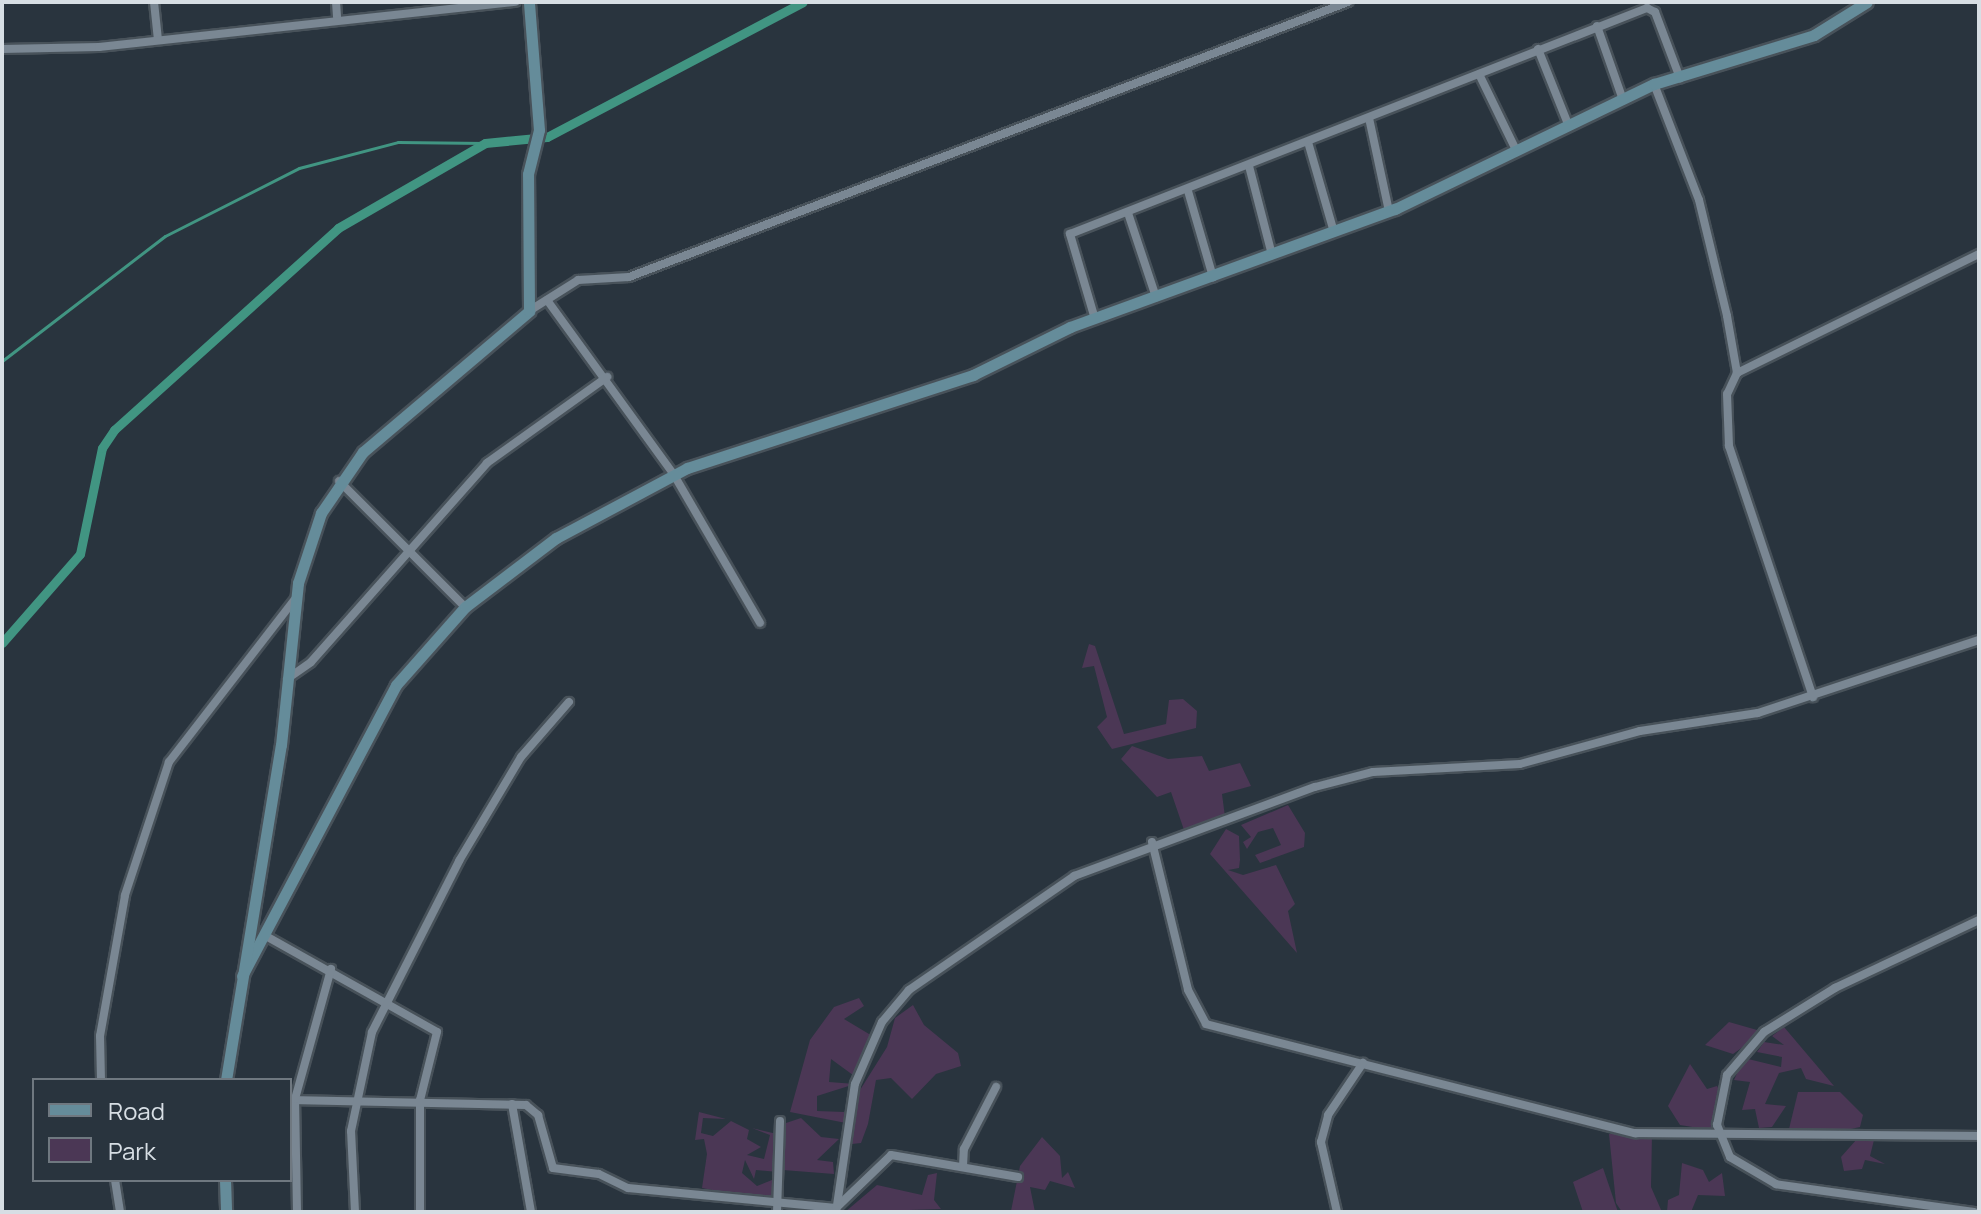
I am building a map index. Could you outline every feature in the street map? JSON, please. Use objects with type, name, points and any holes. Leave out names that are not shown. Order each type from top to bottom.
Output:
[{"type":"main road","points":[[226,1078],[287,679],[295,599],[304,558],[339,481],[363,452],[529,311],[531,150],[539,130],[529,2]]},
{"type":"main road","points":[[242,976],[370,724],[465,607],[556,538],[674,475],[973,375],[1095,319],[1389,211],[1654,84],[1814,35],[1867,2]]},
{"type":"main road","points":[[225,1182],[226,1212]]},
{"type":"street","points":[[154,2],[158,40]]},
{"type":"street","points":[[336,2],[337,18]]},
{"type":"street","points":[[2,49],[158,40],[458,5],[516,2]]},
{"type":"street","points":[[529,311],[578,280],[629,277],[1348,2]]},
{"type":"street","points":[[1095,319],[1070,234],[1188,191],[1538,49],[1651,7],[1681,78]]},
{"type":"street","points":[[1597,26],[1623,100]]},
{"type":"street","points":[[1538,49],[1568,124]]},
{"type":"street","points":[[1479,74],[1516,150]]},
{"type":"street","points":[[1654,84],[1702,208],[1737,373],[1727,394],[1729,446],[1813,697]]},
{"type":"street","points":[[1369,118],[1389,211]]},
{"type":"street","points":[[1308,142],[1334,232]]},
{"type":"street","points":[[1249,166],[1272,255]]},
{"type":"street","points":[[1188,191],[1213,277]]},
{"type":"street","points":[[1128,213],[1156,297]]},
{"type":"street","points":[[1737,373],[1979,254]]},
{"type":"street","points":[[547,300],[607,377],[674,475],[760,623]]},
{"type":"street","points":[[287,679],[311,662],[405,549],[487,463],[607,377]]},
{"type":"street","points":[[339,481],[465,607]]},
{"type":"street","points":[[101,1078],[100,1036],[125,895],[169,762],[295,599]]},
{"type":"street","points":[[836,1210],[855,1084],[897,1001],[1042,895],[1152,842],[1373,772],[1520,764],[1591,742],[1813,697],[1979,640]]},
{"type":"street","points":[[355,1212],[356,1098],[387,1000],[521,757],[569,702]]},
{"type":"street","points":[[1152,842],[1201,1021],[1621,1130],[1720,1136],[1979,1136]]},
{"type":"street","points":[[1974,1212],[1931,1201],[1792,1189],[1740,1164],[1720,1136],[1724,1084],[1746,1046],[1835,988],[1979,920]]},
{"type":"street","points":[[264,935],[387,1000],[437,1032],[420,1100],[420,1212]]},
{"type":"street","points":[[297,1212],[293,1099],[331,969]]},
{"type":"street","points":[[1337,1212],[1321,1142],[1328,1115],[1363,1063]]},
{"type":"street","points":[[963,1166],[964,1149],[996,1087]]},
{"type":"street","points":[[293,1099],[356,1098],[512,1104],[538,1115],[548,1159],[560,1171],[599,1174],[628,1188],[776,1200],[836,1210]]},
{"type":"street","points":[[512,1104],[531,1212]]},
{"type":"street","points":[[777,1212],[780,1121]]},
{"type":"street","points":[[836,1210],[891,1155],[1018,1177]]},
{"type":"street","points":[[115,1182],[120,1212]]},
{"type":"green space","points":[[1089,644],[1095,646],[1124,734],[1166,724],[1169,700],[1183,699],[1197,711],[1196,728],[1112,749],[1097,727],[1107,717],[1094,666],[1082,668]]},
{"type":"green space","points":[[1132,746],[1168,759],[1202,756],[1209,771],[1240,763],[1251,786],[1222,794],[1225,817],[1184,830],[1171,792],[1157,797],[1121,759]]},
{"type":"green space","points":[[1288,805],[1305,833],[1304,847],[1260,863],[1255,855],[1281,845],[1273,828],[1258,832],[1247,849],[1243,842],[1251,837],[1241,825]]},
{"type":"green space","points":[[1226,829],[1239,836],[1239,868],[1228,870],[1243,875],[1276,865],[1295,904],[1288,911],[1297,953],[1210,854]]},
{"type":"green space","points":[[859,998],[864,1006],[844,1019],[874,1037],[857,1078],[831,1059],[829,1082],[855,1084],[817,1096],[817,1111],[844,1112],[846,1123],[790,1112],[810,1040],[834,1007]]},
{"type":"green space","points":[[913,1005],[924,1025],[958,1053],[961,1066],[936,1074],[912,1099],[891,1078],[876,1080],[868,1124],[861,1143],[852,1144],[860,1090],[887,1047],[895,1018]]},
{"type":"green space","points":[[1729,1022],[1764,1032],[1733,1054],[1705,1045]]},
{"type":"green space","points":[[1784,1027],[1834,1086],[1806,1079],[1801,1068],[1779,1073],[1765,1104],[1786,1106],[1772,1127],[1759,1128],[1755,1109],[1742,1110],[1750,1082],[1734,1080],[1744,1058],[1781,1067],[1782,1057],[1757,1052],[1764,1042],[1784,1045],[1772,1036]]},
{"type":"green space","points":[[1690,1064],[1707,1089],[1717,1086],[1721,1093],[1711,1130],[1680,1125],[1668,1106]]},
{"type":"green space","points":[[1798,1092],[1840,1092],[1863,1115],[1860,1127],[1818,1136],[1789,1129]]},
{"type":"green space","points":[[699,1112],[726,1119],[703,1118],[701,1133],[713,1136],[731,1121],[749,1130],[747,1139],[761,1147],[747,1155],[764,1159],[770,1135],[752,1128],[777,1134],[778,1172],[756,1170],[754,1179],[745,1160],[742,1173],[757,1186],[777,1178],[773,1202],[702,1188],[707,1154],[704,1139],[695,1140]]},
{"type":"green space","points":[[801,1118],[821,1137],[839,1139],[817,1160],[833,1162],[834,1174],[783,1170],[783,1124]]},
{"type":"green space","points":[[1609,1134],[1652,1134],[1651,1187],[1662,1212],[1622,1212],[1616,1203]]},
{"type":"green space","points":[[1875,1136],[1870,1156],[1885,1164],[1865,1160],[1862,1169],[1844,1171],[1841,1157],[1857,1139]]},
{"type":"green space","points":[[1042,1137],[1060,1156],[1062,1178],[1068,1172],[1075,1188],[1050,1181],[1045,1190],[1030,1187],[1035,1212],[1011,1211],[1020,1166]]},
{"type":"green space","points":[[1682,1163],[1703,1170],[1709,1182],[1722,1173],[1725,1196],[1698,1195],[1691,1212],[1667,1212],[1668,1200],[1679,1195]]},
{"type":"green space","points":[[1603,1168],[1618,1212],[1583,1212],[1573,1182]]},
{"type":"green space","points":[[937,1173],[934,1200],[941,1209],[845,1212],[877,1185],[922,1195],[928,1175]]},
{"type":"waterway","points":[[2,643],[80,554],[102,448],[114,430],[338,228],[485,143],[547,137],[803,2]]},
{"type":"waterway","points":[[2,361],[165,236],[299,168],[398,142],[485,143]]}]
